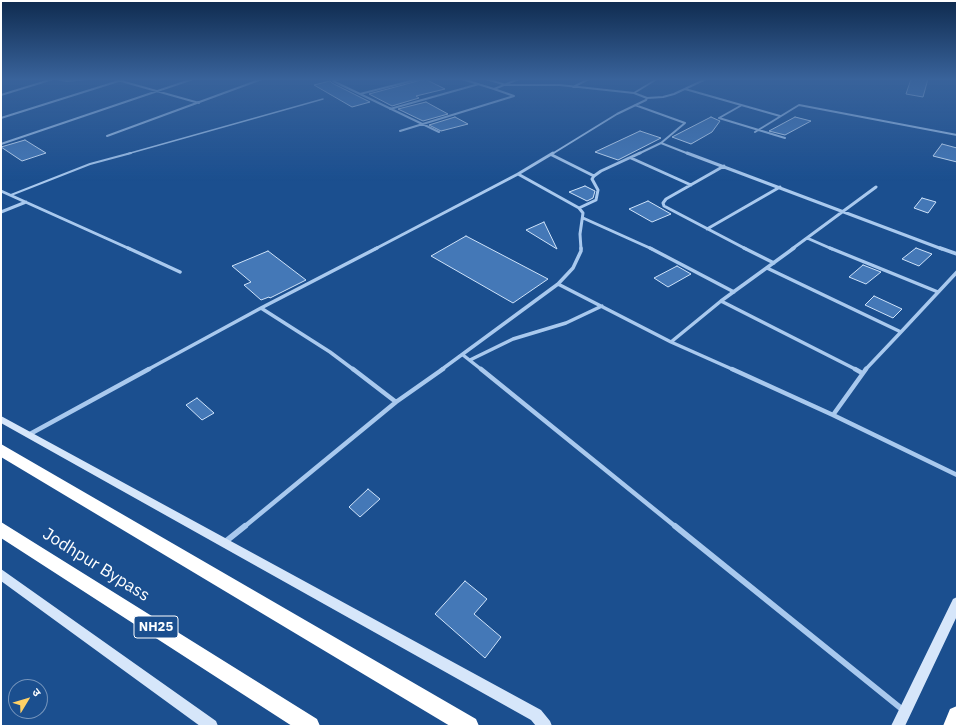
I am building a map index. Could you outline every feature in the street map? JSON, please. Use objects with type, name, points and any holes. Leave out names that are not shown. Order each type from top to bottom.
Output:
[{"type":"highway","points":[[1,450],[469,726]]},
{"type":"highway","name":"Jodhpur Bypass","points":[[1,529],[310,726]]},
{"type":"highway","points":[[953,726],[957,716]]},
{"type":"street","points":[[1,118],[17,113]]},
{"type":"street","points":[[1,144],[92,113]]},
{"type":"street","points":[[107,136],[171,113]]},
{"type":"street","points":[[398,113],[439,132]]},
{"type":"street","points":[[400,131],[458,113]]},
{"type":"street","points":[[30,434],[261,308],[518,174],[620,113]]},
{"type":"street","points":[[579,208],[596,200],[598,196],[598,190],[592,179],[594,176],[601,171],[661,143],[685,123],[658,113]]},
{"type":"street","points":[[729,113],[720,118],[785,138]]},
{"type":"street","points":[[769,113],[780,116]]},
{"type":"street","points":[[754,132],[785,113]]},
{"type":"street","points":[[841,113],[957,135]]},
{"type":"street","points":[[661,143],[957,254]]},
{"type":"street","points":[[552,155],[594,176]]},
{"type":"street","points":[[631,158],[691,185]]},
{"type":"street","points":[[724,166],[666,199],[663,203],[664,206],[774,263]]},
{"type":"street","points":[[225,542],[396,402],[463,355],[558,284],[573,268],[581,251],[580,234],[583,213],[579,208],[518,174]]},
{"type":"street","points":[[707,229],[780,187]]},
{"type":"street","points":[[671,342],[721,301],[876,187]]},
{"type":"street","points":[[1,191],[180,272]]},
{"type":"street","points":[[1,212],[26,202]]},
{"type":"street","points":[[583,218],[638,241],[734,292]]},
{"type":"street","points":[[807,238],[938,292]]},
{"type":"street","points":[[767,268],[901,332]]},
{"type":"street","points":[[832,414],[862,373],[957,272]]},
{"type":"street","points":[[558,284],[671,342],[832,414],[957,475]]},
{"type":"street","points":[[721,301],[862,373]]},
{"type":"street","points":[[470,360],[513,339],[546,328],[566,324],[602,306]]},
{"type":"street","points":[[261,308],[330,352],[396,402]]},
{"type":"street","points":[[463,355],[906,713]]},
{"type":"street","points":[[1,419],[536,715],[544,726]]},
{"type":"street","points":[[1,574],[210,726]]},
{"type":"street","points":[[898,726],[906,713],[957,603]]},
{"type":"lane","points":[[11,195],[90,164],[273,113]]},
{"type":"building","points":[[406,113],[448,114],[423,121]]},
{"type":"building","points":[[455,117],[468,124],[441,131],[429,125]]},
{"type":"building","points":[[711,117],[720,121],[712,132],[691,144],[672,137]]},
{"type":"building","points":[[795,117],[811,121],[785,135],[769,131]]},
{"type":"building","points":[[640,131],[661,138],[618,160],[595,152]]},
{"type":"building","points":[[25,140],[46,153],[22,161],[1,147]]},
{"type":"building","points":[[942,144],[957,148],[957,162],[933,156]]},
{"type":"building","points":[[585,186],[595,191],[593,198],[587,201],[569,192]]},
{"type":"building","points":[[922,198],[936,202],[928,213],[914,208]]},
{"type":"building","points":[[648,201],[671,214],[652,222],[629,209]]},
{"type":"building","points":[[544,222],[557,249],[526,230]]},
{"type":"building","points":[[466,236],[548,279],[513,303],[431,256]]},
{"type":"building","points":[[916,248],[932,254],[919,266],[902,259]]},
{"type":"building","points":[[268,251],[306,280],[270,298],[261,300],[244,285],[251,282],[232,266]]},
{"type":"building","points":[[863,265],[881,272],[866,284],[849,277]]},
{"type":"building","points":[[677,266],[691,274],[668,287],[654,278]]},
{"type":"building","points":[[874,296],[902,309],[893,318],[865,305]]},
{"type":"building","points":[[197,398],[214,413],[202,420],[186,405]]},
{"type":"building","points":[[368,489],[380,499],[360,517],[349,507]]},
{"type":"building","points":[[465,581],[487,599],[474,614],[501,637],[485,658],[435,614]]}]
